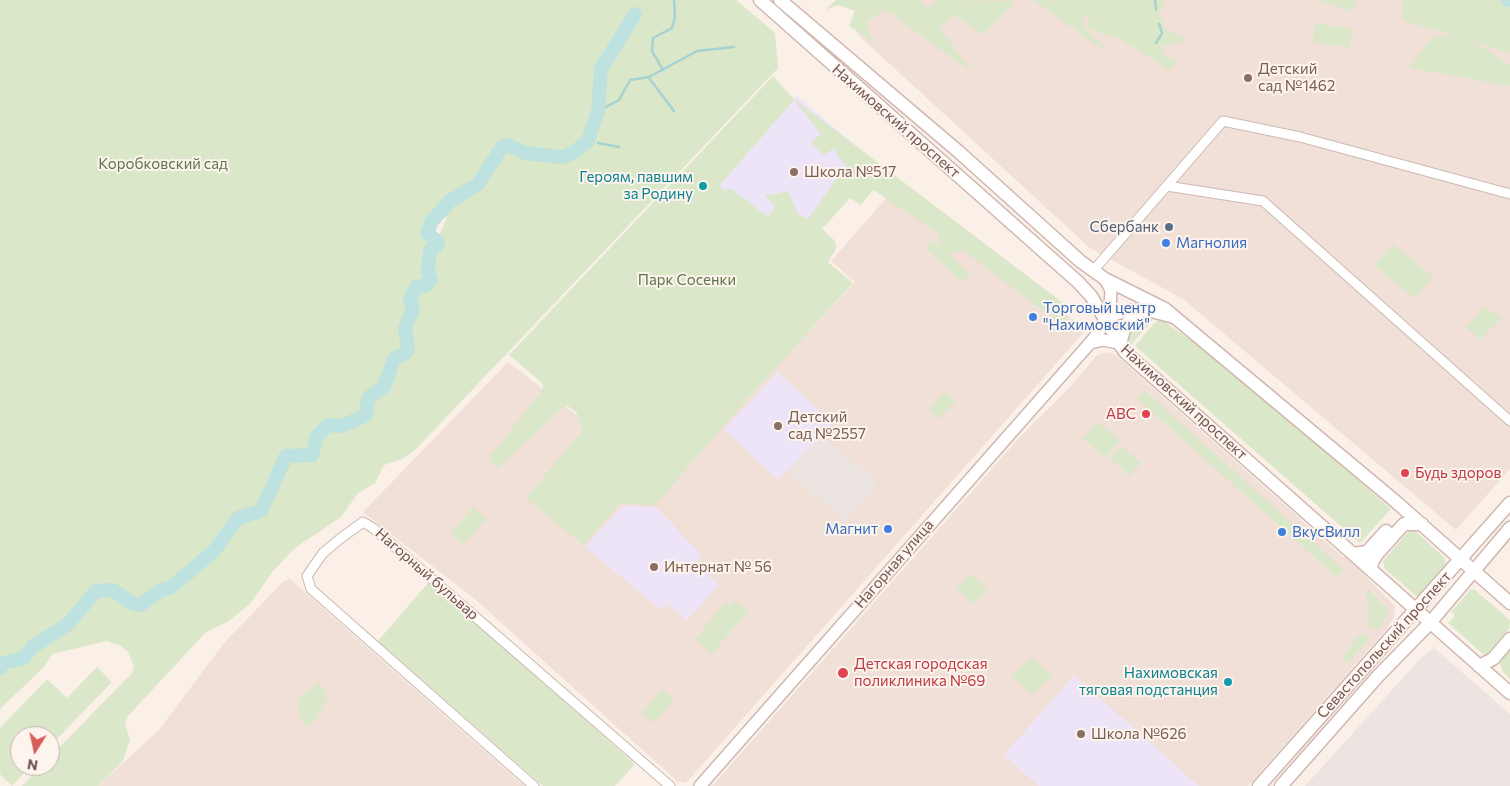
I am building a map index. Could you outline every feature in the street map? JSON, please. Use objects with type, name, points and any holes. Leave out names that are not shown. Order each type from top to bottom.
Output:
[{"type":"main road","name":"Нахимовский проспект","points":[[760,0],[1036,243],[1086,292],[1106,320],[1119,344],[1429,624],[1510,693]]},
{"type":"main road","name":"Нахимовский проспект","points":[[780,0],[959,152],[1093,271],[1105,279],[1160,306],[1176,318],[1400,505],[1462,558],[1510,603]]},
{"type":"main road","name":"Севастопольский проспект","points":[[1259,786],[1416,612],[1510,504]]},
{"type":"main road","points":[[1353,554],[1368,552],[1399,517],[1400,505]]},
{"type":"main road","points":[[1371,570],[1372,562],[1377,554],[1404,524],[1422,524]]},
{"type":"main road","name":"Севастопольский проспект","points":[[1281,786],[1379,675],[1429,624],[1510,528]]},
{"type":"main road","points":[[1479,666],[1493,659],[1510,640]]},
{"type":"street","points":[[1093,271],[1223,121],[1290,135],[1510,194]]},
{"type":"street","points":[[1167,186],[1263,201],[1510,421]]},
{"type":"street","name":"Нагорная улица","points":[[700,786],[1090,343],[1106,320],[1111,290],[1105,279]]},
{"type":"street","points":[[1086,292],[1088,299],[1101,320],[1090,343]]},
{"type":"street","points":[[1090,343],[1103,340],[1119,344],[1126,324],[1142,310]]},
{"type":"street","points":[[1106,320],[1122,311],[1142,310]]},
{"type":"street","name":"Нахимовский проспект","points":[[1142,310],[1176,318]]},
{"type":"street","name":"Нагорный бульвар","points":[[534,786],[311,589],[307,576],[324,554],[363,522],[379,533],[670,786]]},
{"type":"shaded area","points":[[882,0],[1510,0],[1510,469],[1456,530],[1183,299],[1090,248],[857,34]]},
{"type":"shaded area","name":"Школа №517","points":[[797,96],[869,157],[791,248],[719,186]]},
{"type":"shaded area","points":[[898,185],[920,205],[1066,314],[1084,329],[1083,333],[686,783],[677,781],[477,601],[363,512],[508,362],[667,485],[855,282],[831,261]]},
{"type":"shaded area","points":[[1107,352],[1116,355],[1343,557],[1346,556],[1395,606],[1394,617],[1386,630],[1248,786],[712,786],[1020,437],[1071,386],[1097,355]]},
{"type":"shaded area","name":"Детский сад №2557","points":[[778,372],[832,423],[778,480],[724,429]]},
{"type":"shaded area","points":[[821,434],[878,483],[845,521],[787,471]]},
{"type":"shaded area","name":"Интернат № 56","points":[[623,506],[656,507],[702,555],[695,563],[719,585],[687,620],[667,604],[661,610],[585,547]]},
{"type":"shaded area","points":[[290,579],[524,786],[98,786],[159,730],[224,643],[284,581]]},
{"type":"shaded area","points":[[1434,648],[1510,714],[1510,786],[1305,786],[1420,659]]},
{"type":"shaded area","name":"Школа №626","points":[[1074,675],[1199,786],[1039,786],[1004,755]]},
{"type":"green space","name":"Коробковский сад","points":[[0,0],[736,0],[775,33],[778,68],[415,450],[402,459],[384,465],[375,483],[358,493],[341,517],[295,548],[273,571],[250,604],[227,622],[206,632],[128,716],[125,725],[130,739],[123,761],[98,786],[22,786],[32,776],[60,776],[60,747],[132,673],[134,666],[128,652],[121,646],[107,641],[52,654],[44,667],[0,709]],"holes":[[[446,217],[436,242],[426,233],[431,221]]]},
{"type":"green space","points":[[836,0],[919,0],[928,8],[937,0],[1016,1],[983,35],[955,15],[939,27],[972,72],[884,9],[866,24],[874,43],[849,26],[855,11],[838,5],[825,10]]},
{"type":"green space","points":[[1034,0],[1165,0],[1159,15],[1166,29],[1190,41],[1160,46],[1164,55],[1178,61],[1169,70],[1120,39],[1087,29],[1090,17],[1083,15],[1085,29],[1108,49],[1097,46]]},
{"type":"green space","points":[[1317,0],[1357,0],[1351,11]]},
{"type":"green space","points":[[1401,0],[1510,0],[1510,53],[1458,37],[1481,46],[1510,65],[1510,86],[1409,68],[1432,37],[1453,35],[1404,21]]},
{"type":"green space","points":[[1316,23],[1353,29],[1350,48],[1312,42]]},
{"type":"green space","name":"Парк Сосенки","points":[[773,76],[794,99],[1063,303],[1067,329],[963,250],[948,253],[970,274],[962,282],[925,248],[933,240],[940,246],[938,233],[873,190],[861,205],[850,198],[822,229],[834,240],[837,247],[828,262],[853,283],[725,424],[655,505],[620,504],[583,545],[526,498],[583,430],[576,412],[566,405],[498,468],[488,459],[543,389],[543,384],[509,355]],"holes":[[[794,100],[821,134],[811,143],[824,155],[833,149],[855,178],[840,174],[808,219],[798,214],[788,191],[765,196],[775,206],[768,217],[731,189],[725,189],[733,198],[719,186]]]},
{"type":"green space","points":[[1392,244],[1433,276],[1415,298],[1374,266]]},
{"type":"green space","points":[[1484,307],[1502,317],[1480,340],[1466,327]]},
{"type":"green space","points":[[1140,316],[1155,317],[1131,345],[1127,338]]},
{"type":"green space","points":[[1159,318],[1224,363],[1391,509],[1360,543],[1135,346]]},
{"type":"green space","points":[[1145,391],[1344,570],[1337,577],[1137,399]]},
{"type":"green space","points":[[944,392],[955,401],[940,419],[929,410]]},
{"type":"green space","points":[[1098,422],[1120,441],[1105,458],[1083,439]]},
{"type":"green space","points":[[1121,446],[1141,463],[1130,476],[1110,459]]},
{"type":"green space","points":[[473,507],[486,519],[463,545],[450,534]]},
{"type":"green space","points":[[1409,531],[1415,531],[1444,557],[1446,564],[1446,568],[1421,600],[1385,569],[1383,561]]},
{"type":"green space","points":[[972,574],[988,590],[973,604],[956,589]]},
{"type":"green space","points":[[429,582],[635,764],[615,786],[543,786],[378,641]]},
{"type":"green space","points":[[1368,589],[1388,610],[1387,616],[1378,629],[1369,627],[1368,624],[1366,592]]},
{"type":"green space","points":[[1471,589],[1475,590],[1510,620],[1509,629],[1487,655],[1483,654],[1448,623],[1455,616],[1451,612]]},
{"type":"green space","points":[[735,600],[748,611],[712,654],[695,639],[726,602],[730,606]]},
{"type":"green space","points":[[1360,634],[1371,637],[1347,664],[1342,658]]},
{"type":"green space","points":[[1510,646],[1510,679],[1503,672],[1500,664],[1502,656]]},
{"type":"green space","points":[[1031,657],[1052,675],[1033,695],[1012,676]]},
{"type":"green space","points":[[97,667],[112,682],[60,736],[60,726],[10,726],[10,776],[22,776],[12,786],[0,774],[0,728],[47,679],[67,698]]},
{"type":"green space","points":[[319,683],[328,698],[313,724],[304,726],[297,709],[301,695]]},
{"type":"green space","points":[[662,689],[674,699],[654,723],[642,713]]},
{"type":"waterway","points":[[663,70],[652,51],[653,38],[672,28],[675,17],[674,0]]},
{"type":"waterway","points":[[1155,0],[1156,10]]},
{"type":"waterway","points":[[0,668],[4,663],[24,658],[32,647],[67,625],[96,591],[113,590],[133,604],[141,605],[161,590],[170,588],[214,551],[238,518],[261,511],[286,456],[312,455],[317,436],[328,425],[342,426],[366,415],[368,398],[384,387],[394,359],[405,353],[408,349],[405,328],[413,310],[410,301],[416,287],[427,285],[431,280],[428,272],[430,250],[438,242],[427,233],[432,221],[450,201],[478,184],[502,147],[508,145],[525,153],[562,157],[573,153],[588,141],[598,111],[601,69],[635,14]]},
{"type":"waterway","points":[[1156,43],[1162,33],[1159,24]]},
{"type":"waterway","points":[[598,111],[619,100],[630,80],[649,77],[697,51],[734,47]]},
{"type":"waterway","points":[[649,78],[674,111]]},
{"type":"waterway","points":[[588,141],[592,142]]},
{"type":"waterway","points":[[598,143],[619,147]]},
{"type":"place","name":"Детский сад №1462","points":[[1248,78]]},
{"type":"place","name":"Школа №517","points":[[794,172]]},
{"type":"place","name":"Героям, павшим за Родину","points":[[703,186]]},
{"type":"place","name":"Сбербанк","points":[[1169,227]]},
{"type":"place","name":"Магнолия","points":[[1166,243]]},
{"type":"place","name":"Торговый центр \"Нахимовский\"","points":[[1033,317]]},
{"type":"place","name":"ABC","points":[[1146,414]]},
{"type":"place","name":"Детский сад №2557","points":[[778,426]]},
{"type":"place","name":"Будь здоров","points":[[1405,473]]},
{"type":"place","name":"Магнит","points":[[888,529]]},
{"type":"place","name":"ВкусВилл","points":[[1282,532]]},
{"type":"place","name":"Интернат № 56","points":[[654,567]]},
{"type":"place","name":"Детская городская поликлиника №69","points":[[843,673]]},
{"type":"place","name":"Нахимовская тяговая подстанция","points":[[1228,682]]},
{"type":"place","name":"Школа №626","points":[[1081,734]]}]
